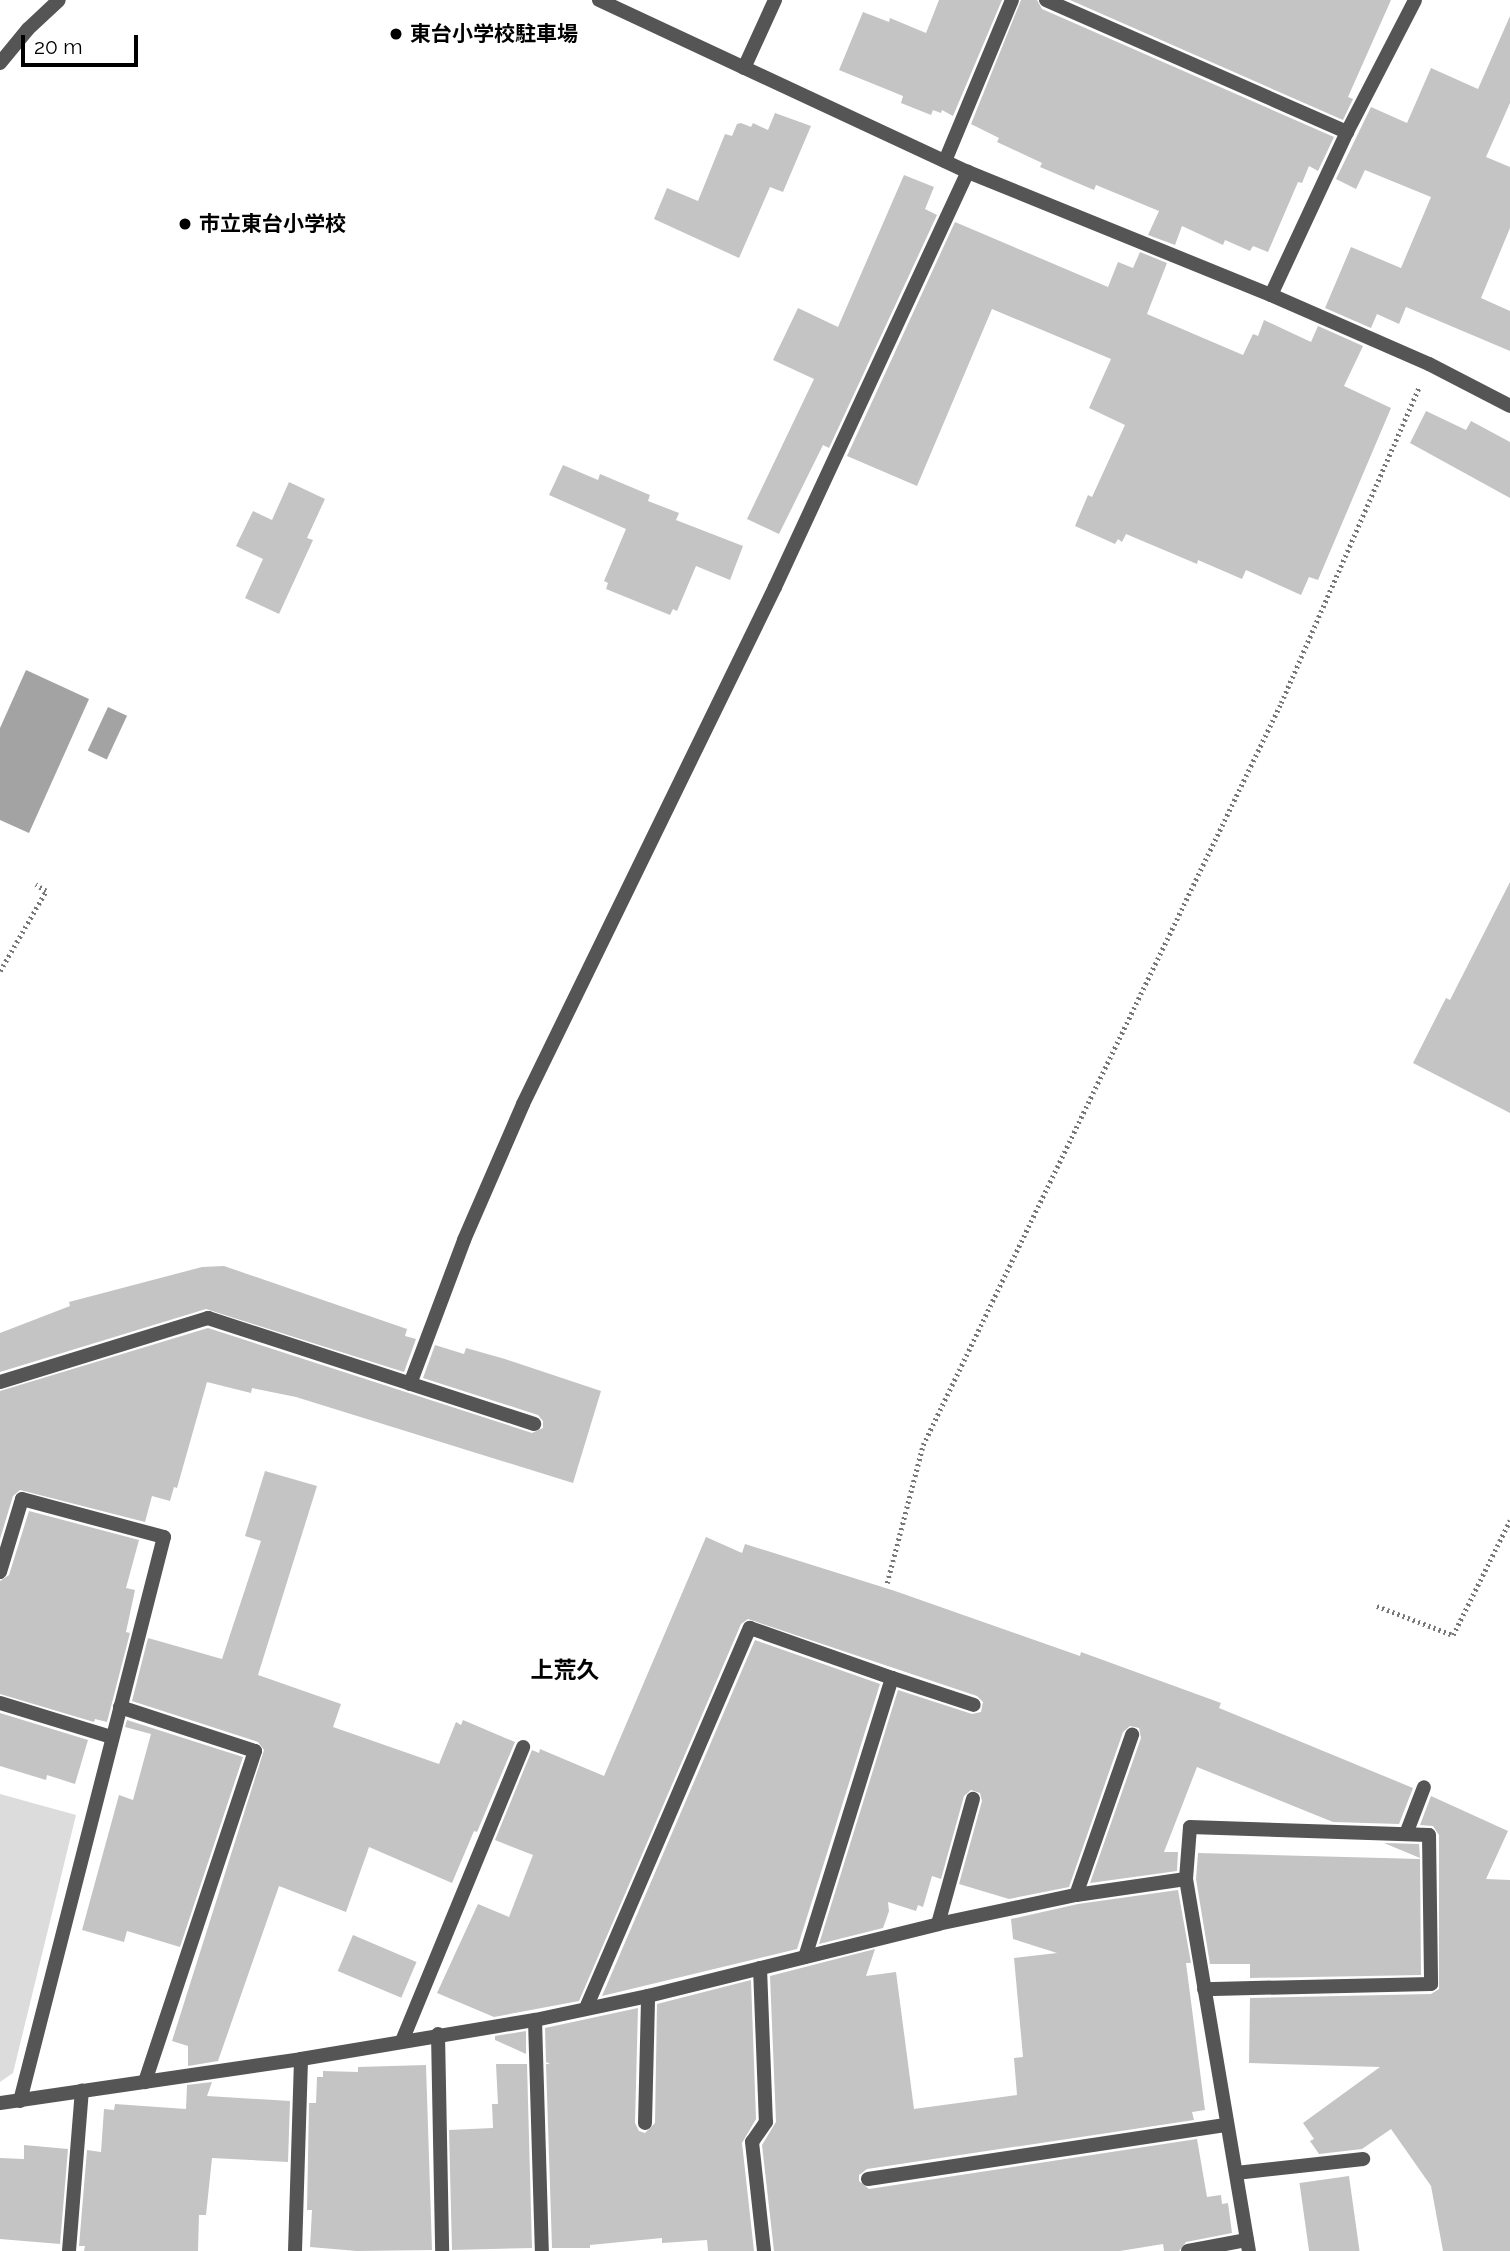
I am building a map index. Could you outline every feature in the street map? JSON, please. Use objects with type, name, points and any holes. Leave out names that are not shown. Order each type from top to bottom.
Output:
[{"type":"street","points":[[0,63],[28,29],[60,0]]},
{"type":"street","points":[[599,0],[968,172],[1271,295],[1429,364],[1510,406]]},
{"type":"street","points":[[744,68],[775,0]]},
{"type":"street","points":[[944,161],[1012,0]]},
{"type":"street","points":[[1046,0],[1347,132]]},
{"type":"street","points":[[1271,295],[1347,132],[1415,0]]},
{"type":"street","points":[[411,1384],[464,1240],[523,1104],[775,587],[968,172]]},
{"type":"street","points":[[0,1382],[208,1318],[534,1424]]},
{"type":"street","points":[[0,1572],[22,1499],[164,1537],[20,2101]]},
{"type":"street","points":[[586,2008],[750,1628],[974,1705]]},
{"type":"street","points":[[805,1957],[892,1678]]},
{"type":"street","points":[[0,1703],[111,1737]]},
{"type":"street","points":[[120,1707],[256,1751],[145,2082]]},
{"type":"street","points":[[1076,1895],[1132,1735]]},
{"type":"street","points":[[401,2041],[523,1747]]},
{"type":"street","points":[[1406,1834],[1424,1787]]},
{"type":"street","points":[[938,1924],[973,1799]]},
{"type":"street","points":[[1188,2251],[1248,2245],[1227,2125],[1204,1989],[1186,1879],[1190,1827],[1429,1835],[1431,1984],[1204,1989]]},
{"type":"street","points":[[0,2103],[301,2059],[438,2034],[535,2020],[648,1996],[938,1924],[1076,1895],[1186,1879]]},
{"type":"street","points":[[760,1968],[766,2122],[752,2142],[764,2251]]},
{"type":"street","points":[[645,2123],[648,1996]]},
{"type":"street","points":[[535,2020],[542,2251]]},
{"type":"street","points":[[438,2034],[442,2251]]},
{"type":"street","points":[[295,2251],[301,2059]]},
{"type":"street","points":[[69,2251],[82,2091]]},
{"type":"street","points":[[868,2179],[1227,2125]]},
{"type":"street","points":[[1236,2173],[1363,2159]]},
{"type":"path","points":[[887,1583],[923,1445],[1281,703],[1429,364]]},
{"type":"path","points":[[0,971],[46,891],[36,885]]},
{"type":"path","points":[[1377,1606],[1453,1635],[1510,1520]]},
{"type":"shaded area","points":[[26,670],[89,699],[29,833],[0,820],[0,728]]},
{"type":"shaded area","points":[[108,707],[127,716],[107,759],[88,751]]},
{"type":"shaded area","points":[[0,1794],[76,1815],[13,2073],[0,2082]]},
{"type":"building","points":[[939,0],[1002,0],[953,116],[942,110],[941,113],[933,110],[931,115],[901,103],[903,96],[839,70],[863,12],[889,22],[890,18],[926,33]]},
{"type":"building","points":[[1021,0],[1037,0],[1042,9],[1334,137],[1318,171],[1309,166],[1302,183],[1298,182],[1268,252],[1253,246],[1250,251],[1225,240],[1223,245],[1182,226],[1175,245],[1148,235],[1159,211],[1096,185],[1094,190],[1040,167],[1042,163],[997,142],[999,138],[971,124]]},
{"type":"building","points":[[1070,0],[1391,0],[1348,97],[1353,99],[1343,120]]},
{"type":"building","points":[[1510,16],[1510,103],[1486,157],[1510,167],[1510,228],[1481,298],[1510,311],[1510,351],[1406,307],[1399,324],[1377,314],[1371,328],[1325,308],[1351,247],[1401,268],[1431,197],[1365,170],[1356,189],[1336,179],[1371,107],[1407,123],[1431,68],[1478,89]]},
{"type":"building","points":[[775,113],[811,126],[783,192],[770,187],[739,258],[654,219],[667,188],[698,201],[725,134],[732,136],[737,124],[741,123],[751,127],[753,123],[768,130]]},
{"type":"building","points":[[904,175],[934,187],[925,209],[937,215],[829,448],[823,445],[779,534],[747,519],[814,379],[773,360],[798,308],[838,327]]},
{"type":"building","points":[[955,222],[1108,287],[1118,262],[1133,268],[1140,252],[1167,263],[1147,314],[1243,355],[1253,334],[1258,336],[1264,320],[1311,342],[1318,326],[1363,346],[1344,386],[1391,408],[1318,580],[1309,577],[1301,595],[1246,570],[1242,579],[1198,560],[1197,564],[1126,534],[1122,542],[1118,539],[1115,544],[1075,526],[1088,495],[1092,497],[1125,425],[1089,408],[1111,359],[992,309],[917,486],[847,456]]},
{"type":"building","points":[[1426,411],[1466,430],[1471,421],[1510,442],[1510,498],[1410,443]]},
{"type":"building","points":[[563,465],[598,480],[600,474],[650,495],[648,501],[679,513],[676,520],[743,546],[730,580],[696,566],[677,611],[673,609],[670,615],[606,589],[608,583],[604,581],[626,529],[549,495]]},
{"type":"building","points":[[289,482],[325,499],[307,538],[313,540],[279,614],[245,598],[263,559],[236,546],[253,511],[272,520]]},
{"type":"building","points":[[1510,882],[1510,1113],[1413,1063],[1446,998],[1450,1000]]},
{"type":"building","points":[[224,1266],[407,1329],[405,1336],[416,1339],[404,1372],[206,1309],[0,1372],[0,1333],[70,1306],[69,1302],[202,1267]]},
{"type":"building","points":[[208,1328],[532,1433],[543,1428],[543,1421],[538,1415],[423,1378],[435,1345],[464,1354],[466,1348],[601,1391],[573,1483],[296,1397],[252,1388],[251,1393],[207,1382],[177,1488],[174,1487],[170,1501],[152,1496],[145,1522],[20,1490],[13,1496],[0,1539],[0,1391]]},
{"type":"building","points":[[265,1471],[317,1486],[258,1675],[341,1704],[333,1727],[439,1764],[456,1722],[461,1725],[463,1720],[515,1742],[452,1883],[369,1847],[346,1912],[279,1886],[218,2061],[188,2066],[188,2046],[172,2041],[264,1750],[258,1742],[132,1701],[148,1638],[222,1659],[261,1541],[245,1536]]},
{"type":"building","points":[[29,1511],[139,1540],[126,1588],[135,1590],[126,1632],[130,1633],[107,1722],[95,1719],[94,1722],[0,1694],[0,1581],[9,1575]]},
{"type":"building","points":[[706,1537],[742,1553],[745,1544],[895,1591],[1080,1656],[1081,1652],[1221,1703],[1219,1708],[1413,1788],[1399,1824],[1333,1822],[1197,1767],[1164,1852],[1178,1852],[1177,1871],[1090,1883],[1141,1738],[1139,1728],[1130,1726],[1123,1732],[1069,1887],[1009,1899],[959,1884],[982,1801],[980,1793],[971,1790],[964,1796],[941,1879],[932,1876],[923,1907],[918,1905],[916,1911],[888,1902],[889,1911],[883,1928],[819,1944],[898,1690],[972,1714],[981,1712],[983,1702],[977,1696],[748,1619],[741,1624],[579,2001],[494,2017],[437,1993],[478,1904],[509,1917],[533,1855],[495,1840],[532,1750],[539,1753],[540,1749],[604,1776]]},
{"type":"building","points":[[755,1640],[880,1684],[797,1949],[602,1996]]},
{"type":"building","points":[[0,1713],[88,1740],[75,1784],[47,1775],[46,1780],[0,1766]]},
{"type":"building","points":[[127,1720],[243,1757],[180,1947],[127,1931],[124,1942],[82,1930],[119,1795],[133,1800],[151,1734],[125,1727]]},
{"type":"building","points":[[1431,1796],[1508,1831],[1486,1879],[1510,1880],[1510,2251],[1443,2251],[1431,2186],[1391,2129],[1362,2149],[1319,2154],[1310,2141],[1314,2139],[1303,2123],[1380,2067],[1249,2063],[1250,1998],[1431,1994],[1439,1989],[1439,1835],[1433,1826],[1420,1825]]},
{"type":"building","points":[[1384,1843],[1419,1844],[1420,1858]]},
{"type":"building","points":[[1198,1853],[1420,1859],[1421,1975],[1250,1978],[1250,1964],[1210,1964],[1196,1879]]},
{"type":"building","points":[[1178,1890],[1191,1963],[1186,1963],[1205,2110],[1192,2112],[1194,2120],[867,2169],[859,2175],[859,2181],[869,2189],[1197,2139],[1207,2197],[1221,2195],[1222,2204],[1228,2203],[1232,2233],[1186,2242],[1179,2251],[1164,2251],[1163,2244],[1120,2251],[774,2251],[762,2145],[776,2122],[770,1976],[875,1949],[866,1976],[896,1972],[914,2109],[1017,2095],[1014,2058],[1023,2057],[1014,1958],[1057,1953],[1013,1939],[1011,1919],[1078,1904]]},
{"type":"building","points":[[353,1935],[417,1962],[401,1998],[338,1971]]},
{"type":"building","points":[[751,1980],[756,2119],[742,2143],[754,2251],[708,2251],[707,2240],[662,2243],[662,2238],[590,2245],[590,2248],[552,2248],[546,2064],[550,2064],[546,2062],[545,2028],[638,2008],[635,2123],[639,2131],[645,2133],[655,2123],[657,2004]]},
{"type":"building","points":[[526,2031],[526,2054],[495,2040],[495,2036]]},
{"type":"building","points":[[496,2064],[527,2064],[532,2248],[452,2250],[449,2130],[493,2128],[492,2104],[498,2104]]},
{"type":"building","points":[[426,2065],[432,2250],[357,2251],[310,2247],[312,2210],[307,2210],[309,2103],[316,2103],[317,2077],[323,2077],[323,2071],[358,2072],[358,2067]]},
{"type":"building","points":[[212,2082],[207,2096],[290,2101],[288,2162],[212,2158],[206,2215],[199,2215],[198,2251],[84,2251],[85,2246],[79,2246],[87,2150],[101,2152],[104,2109],[114,2110],[115,2104],[186,2109],[187,2085]]},
{"type":"building","points":[[24,2145],[68,2149],[60,2244],[0,2239],[0,2158],[24,2159]]},
{"type":"building","points":[[1349,2176],[1360,2251],[1309,2251],[1299,2183]]},
{"type":"place","name":"東台小学校駐車場","points":[[396,34]]},
{"type":"place","name":"市立東台小学校","points":[[185,224]]},
{"type":"district","name":"上荒久","points":[[565,1670]]}]
